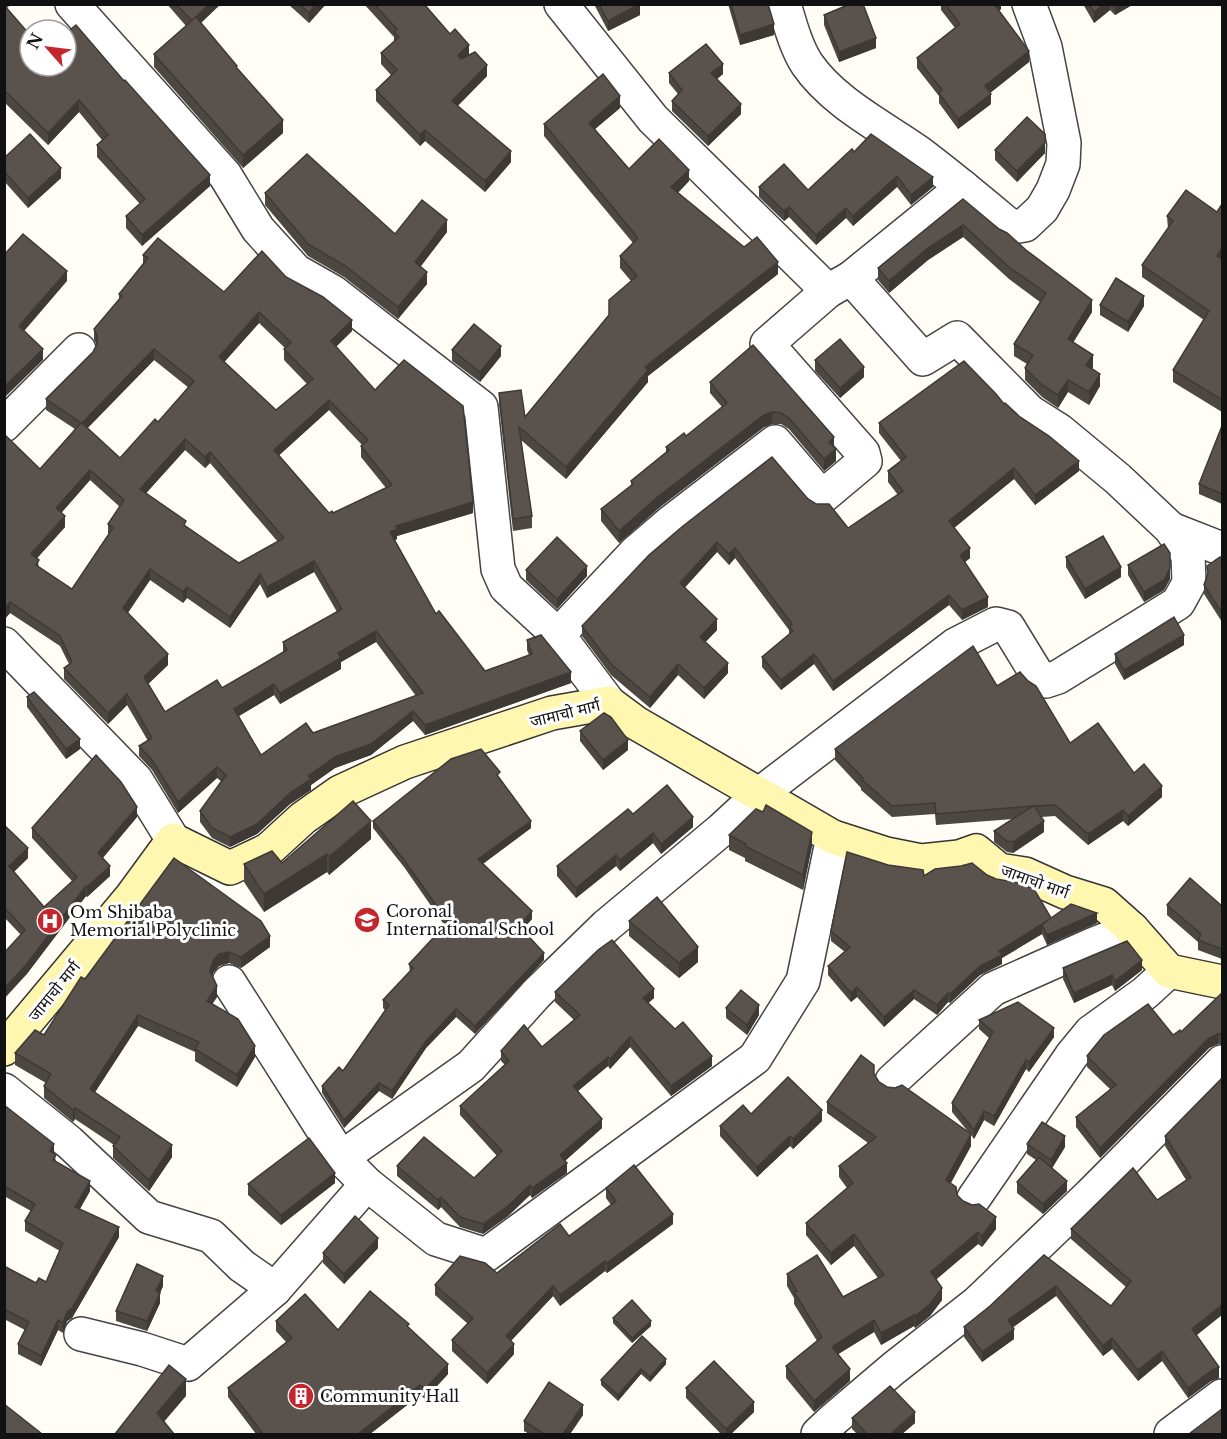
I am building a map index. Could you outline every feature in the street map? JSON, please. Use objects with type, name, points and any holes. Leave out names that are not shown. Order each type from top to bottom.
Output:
[{"type":"street","points":[[72,4],[225,175],[258,229],[296,271],[333,292],[480,406],[498,569],[506,587],[558,634],[609,703]]},
{"type":"street","points":[[341,1158],[471,1066],[537,993],[606,926],[761,794],[955,645],[996,624],[1008,627],[1038,676],[1047,681],[1058,677],[1178,603],[1189,583],[1188,555],[1171,529],[1118,479],[1060,431],[1030,412],[957,338],[923,359],[652,119],[561,4]]},
{"type":"street","points":[[784,4],[806,63],[822,82],[865,117],[916,151],[963,187],[1011,227],[1025,225],[1041,209],[1053,190],[1063,164],[1064,143],[1045,47],[1029,4]]},
{"type":"street","points":[[558,634],[636,552],[671,522],[775,442],[822,496],[866,461],[863,453],[767,344],[963,187]]},
{"type":"street","points":[[4,425],[79,350]]},
{"type":"street","points":[[1171,529],[1222,549]]},
{"type":"street","points":[[4,644],[136,780],[173,840]]},
{"type":"street","name":"जामाचो मार्ग","points":[[4,1049],[132,896],[173,840],[230,868],[268,850],[303,818],[340,792],[405,762],[552,713],[609,703],[636,723],[833,837],[886,854],[921,861],[959,858],[976,851],[999,870],[1025,874],[1065,892],[1104,904],[1132,929],[1169,971]]},
{"type":"street","points":[[229,982],[341,1158],[367,1184],[436,1239],[486,1255],[755,1058],[803,981],[833,837]]},
{"type":"street","points":[[892,1081],[993,989],[1132,929]]},
{"type":"street","points":[[974,1198],[1072,1055],[1091,1032],[1145,993],[1169,971],[1222,982]]},
{"type":"street","points":[[818,1434],[894,1368],[977,1303],[1090,1195],[1222,1062]]},
{"type":"street","points":[[4,1090],[69,1142],[148,1217],[211,1236],[242,1266],[275,1288]]},
{"type":"street","points":[[81,1334],[142,1349],[188,1364],[275,1288],[367,1184]]},
{"type":"street","points":[[1171,1434],[1222,1396]]},
{"type":"building","points":[[176,4],[209,4],[192,21]]},
{"type":"building","points":[[300,4],[316,4],[309,13]]},
{"type":"building","points":[[374,4],[424,4],[450,34],[455,29],[469,45],[458,55],[461,59],[475,52],[487,65],[452,101],[511,151],[485,181],[425,130],[420,135],[376,90],[397,70],[381,53],[399,37],[394,32],[397,29]]},
{"type":"building","points":[[599,4],[640,4],[608,21]]},
{"type":"building","points":[[731,4],[768,4],[774,24],[740,35]]},
{"type":"building","points":[[850,4],[863,4],[876,38],[839,52],[824,15]]},
{"type":"building","points":[[945,4],[994,4],[1029,51],[985,86],[991,94],[958,119],[939,93],[942,90],[917,58],[960,24]]},
{"type":"building","points":[[1089,4],[1104,4],[1094,12]]},
{"type":"building","points":[[4,5],[18,21],[18,78],[78,78],[78,27],[210,175],[142,235],[126,216],[145,199],[97,145],[108,135],[79,100],[48,133],[4,90]]},
{"type":"building","points":[[196,17],[283,120],[243,155],[154,54]]},
{"type":"building","points":[[706,44],[723,64],[711,73],[741,104],[708,136],[672,101],[682,90],[669,73]]},
{"type":"building","points":[[603,74],[620,96],[589,123],[629,169],[659,139],[689,170],[671,187],[744,247],[757,237],[778,262],[645,367],[648,370],[566,467],[519,427],[532,516],[513,519],[499,393],[521,390],[525,417],[609,315],[609,300],[637,276],[620,256],[638,238],[544,124]]},
{"type":"building","points":[[1027,117],[1045,134],[1045,143],[1017,171],[995,150]]},
{"type":"building","points":[[30,134],[61,168],[28,198],[4,171],[4,158]]},
{"type":"building","points":[[871,134],[933,177],[911,195],[897,176],[853,216],[846,208],[816,235],[789,207],[784,211],[759,187],[784,164],[808,190],[852,149],[854,152]]},
{"type":"building","points":[[307,154],[395,234],[422,200],[447,220],[415,262],[427,272],[398,307],[344,265],[308,244],[265,193]]},
{"type":"building","points":[[1186,190],[1217,212],[1222,204],[1222,248],[1217,256],[1222,259],[1222,400],[1173,370],[1209,311],[1142,265],[1173,221],[1167,216]]},
{"type":"building","points":[[963,199],[1092,300],[1068,339],[1093,355],[1086,365],[1100,374],[1089,392],[1068,380],[1058,395],[1042,385],[1025,368],[1033,355],[1014,344],[1046,293],[1009,267],[963,225],[928,248],[889,281],[878,268]]},
{"type":"building","points":[[23,234],[67,271],[19,326],[43,349],[4,387],[4,255]]},
{"type":"building","points":[[158,238],[224,292],[262,251],[286,277],[323,297],[352,320],[331,341],[375,390],[404,360],[463,406],[473,502],[396,526],[397,529],[390,532],[436,614],[439,611],[485,671],[532,654],[527,640],[541,635],[571,672],[425,725],[413,711],[371,744],[335,757],[308,776],[311,779],[290,793],[257,824],[230,837],[212,828],[200,811],[226,775],[217,767],[178,802],[152,760],[139,746],[152,738],[127,694],[108,713],[64,668],[72,662],[60,636],[10,602],[4,610],[4,434],[40,469],[81,423],[46,399],[93,352],[97,344],[94,329],[122,296],[119,294],[148,258],[143,255]],"holes":[[[259,312],[291,342],[284,349],[313,379],[276,410],[219,357]],[[154,349],[194,381],[158,422],[155,419],[120,458],[82,423]],[[329,400],[368,440],[361,446],[392,485],[329,513],[274,450]],[[185,439],[205,457],[210,452],[284,538],[239,563],[184,525],[186,521],[140,489]],[[90,470],[124,500],[108,524],[113,528],[72,589],[36,565],[39,560],[31,554],[65,516],[56,508]],[[314,561],[342,609],[283,642],[287,650],[222,688],[217,680],[165,712],[144,677],[168,654],[123,608],[150,569],[183,592],[187,587],[230,617],[260,574],[267,587]],[[376,631],[423,693],[313,733],[306,723],[261,755],[234,709],[274,684],[280,693],[341,658],[338,653]]]},
{"type":"building","points":[[1116,278],[1144,296],[1128,322],[1100,305]]},
{"type":"building","points":[[474,324],[501,346],[480,372],[452,350]]},
{"type":"building","points":[[840,339],[864,367],[840,388],[815,360]]},
{"type":"building","points":[[753,345],[834,437],[829,442],[836,449],[824,459],[789,418],[781,413],[772,412],[764,415],[660,495],[619,531],[601,509],[633,484],[631,481],[669,450],[666,447],[684,433],[686,436],[727,403],[710,382]]},
{"type":"building","points":[[964,361],[1004,404],[1079,461],[1035,495],[1014,468],[949,521],[970,548],[960,555],[988,597],[962,610],[949,595],[833,681],[814,654],[781,680],[762,657],[793,631],[789,627],[792,624],[735,548],[729,554],[717,542],[680,583],[717,619],[700,637],[728,663],[704,688],[678,664],[650,697],[611,664],[582,626],[649,555],[772,457],[808,499],[816,504],[829,504],[848,528],[903,491],[888,471],[906,457],[879,423]]},
{"type":"building","points":[[1222,426],[1222,494],[1199,484]]},
{"type":"building","points":[[1103,536],[1121,567],[1085,589],[1066,557]]},
{"type":"building","points":[[557,537],[587,566],[557,599],[526,570]]},
{"type":"building","points":[[1164,544],[1170,553],[1170,568],[1164,580],[1144,592],[1128,565]]},
{"type":"building","points":[[1222,557],[1222,613],[1204,585],[1208,573],[1207,566]]},
{"type":"building","points":[[1174,617],[1184,635],[1124,670],[1115,654]]},
{"type":"building","points":[[973,646],[997,686],[1020,672],[1036,686],[1070,743],[1098,723],[1134,773],[1144,764],[1162,786],[1128,816],[1123,810],[1088,834],[1055,805],[1034,806],[1044,821],[1013,842],[1007,841],[994,831],[1033,806],[936,814],[935,803],[892,806],[861,779],[863,778],[835,749]]},
{"type":"building","points":[[34,692],[80,739],[66,749],[27,697]]},
{"type":"building","points":[[604,713],[611,717],[628,740],[603,760],[580,731]]},
{"type":"building","points":[[481,749],[500,772],[497,775],[531,821],[478,859],[532,911],[519,926],[544,953],[475,1026],[456,1009],[426,1041],[392,1091],[379,1083],[344,1120],[322,1086],[339,1067],[343,1071],[389,1005],[383,1000],[413,968],[409,964],[448,922],[373,821],[451,759]]},
{"type":"building","points":[[96,755],[121,782],[137,807],[98,853],[110,866],[86,886],[26,965],[4,989],[4,953],[25,930],[4,907],[4,825],[28,848],[9,866],[44,907],[77,877],[32,828]]},
{"type":"building","points":[[667,785],[693,817],[661,844],[653,833],[620,860],[616,855],[576,888],[557,866],[628,809],[633,814]]},
{"type":"building","points":[[353,801],[371,821],[329,857],[327,854],[264,894],[244,864],[272,851],[282,863]]},
{"type":"building","points":[[766,805],[812,832],[803,875],[745,846],[746,844],[729,835],[756,809],[763,812]]},
{"type":"building","points":[[847,852],[888,865],[923,870],[924,876],[935,869],[972,863],[996,879],[1020,883],[1034,889],[1051,918],[1071,904],[1097,913],[1047,935],[1042,925],[1050,919],[999,951],[1002,955],[980,966],[937,1005],[914,990],[884,1017],[857,987],[851,993],[828,966],[850,947],[831,931]]},
{"type":"building","points":[[174,858],[261,921],[270,936],[241,957],[229,952],[219,954],[213,961],[210,971],[217,986],[207,1001],[238,1019],[255,1046],[237,1075],[195,1049],[199,1042],[138,1015],[90,1089],[172,1145],[149,1180],[113,1146],[120,1137],[75,1108],[73,1110],[44,1086],[51,1074],[15,1053],[35,1030],[44,1035],[81,977],[85,979]]},
{"type":"building","points":[[1190,878],[1222,906],[1222,949],[1198,940],[1201,934],[1167,905]]},
{"type":"building","points":[[657,897],[698,947],[679,963],[629,921]]},
{"type":"building","points":[[612,940],[654,989],[643,998],[675,1029],[683,1022],[712,1056],[671,1086],[630,1037],[610,1059],[608,1057],[573,1086],[602,1119],[560,1155],[567,1163],[532,1188],[530,1185],[508,1206],[483,1224],[460,1217],[441,1197],[438,1200],[397,1166],[424,1137],[474,1178],[502,1151],[460,1106],[509,1061],[501,1051],[524,1025],[542,1047],[580,1015],[555,992],[598,950]]},
{"type":"building","points":[[1127,941],[1142,960],[1115,981],[1112,975],[1074,993],[1063,968]]},
{"type":"building","points":[[741,990],[759,1005],[747,1025],[726,1008]]},
{"type":"building","points":[[1222,993],[1222,1034],[1209,1038],[1100,1148],[1076,1117],[1116,1085],[1087,1056],[1104,1035],[1148,1004],[1173,1035],[1180,1030],[1181,1032]]},
{"type":"building","points":[[1018,1002],[1054,1028],[1029,1062],[1026,1060],[994,1116],[984,1111],[974,1130],[952,1103],[993,1032],[979,1020]]},
{"type":"building","points":[[861,1055],[874,1065],[874,1074],[879,1082],[887,1087],[895,1088],[902,1085],[971,1134],[946,1180],[956,1187],[957,1195],[963,1201],[972,1205],[979,1204],[996,1217],[982,1236],[978,1232],[931,1272],[942,1288],[930,1304],[915,1316],[881,1333],[874,1320],[832,1347],[850,1369],[814,1401],[786,1366],[822,1337],[794,1292],[797,1291],[787,1274],[817,1255],[843,1297],[884,1275],[854,1234],[831,1253],[806,1223],[853,1183],[839,1166],[876,1137],[827,1102]]},
{"type":"building","points":[[788,1077],[822,1110],[793,1139],[790,1136],[757,1167],[720,1126],[743,1105],[751,1114]]},
{"type":"building","points":[[1222,1078],[1222,1305],[1192,1329],[1219,1367],[1188,1388],[1162,1351],[1138,1370],[1112,1338],[1103,1346],[1056,1286],[1008,1320],[1014,1329],[982,1352],[964,1327],[1044,1255],[1111,1306],[1131,1281],[1071,1229],[1133,1168],[1157,1200],[1191,1177],[1165,1136]]},
{"type":"building","points":[[4,1105],[54,1144],[50,1151],[56,1155],[53,1160],[90,1181],[75,1207],[119,1227],[72,1308],[67,1312],[63,1323],[58,1320],[41,1356],[18,1344],[29,1322],[4,1309],[4,1266],[36,1283],[39,1278],[46,1282],[63,1243],[25,1221],[35,1204],[4,1186]]},
{"type":"building","points":[[1042,1122],[1065,1136],[1051,1160],[1027,1144]]},
{"type":"building","points":[[309,1138],[335,1173],[281,1215],[248,1184]]},
{"type":"building","points":[[1039,1157],[1067,1181],[1043,1204],[1017,1182]]},
{"type":"building","points":[[634,1165],[673,1214],[560,1295],[553,1286],[506,1336],[514,1344],[487,1373],[452,1340],[473,1318],[435,1285],[460,1256],[485,1263],[497,1273],[560,1224],[569,1236],[616,1201],[606,1188]]},
{"type":"building","points":[[355,1216],[378,1238],[344,1274],[323,1253]]},
{"type":"building","points":[[137,1264],[163,1276],[156,1291],[160,1293],[147,1321],[116,1311]]},
{"type":"building","points":[[370,1291],[409,1324],[407,1326],[448,1364],[425,1389],[420,1385],[358,1434],[263,1434],[228,1388],[292,1338],[276,1321],[305,1294],[338,1330]]},
{"type":"building","points":[[632,1300],[651,1321],[632,1338],[613,1318]]},
{"type":"building","points":[[642,1336],[666,1359],[650,1377],[641,1369],[618,1395],[601,1380]]},
{"type":"building","points":[[714,1361],[754,1402],[726,1429],[686,1388]]},
{"type":"building","points":[[169,1365],[186,1379],[157,1413],[174,1434],[115,1434]]},
{"type":"building","points":[[549,1382],[583,1405],[563,1434],[544,1434],[524,1421]]},
{"type":"building","points":[[890,1386],[915,1412],[891,1434],[867,1434],[852,1418]]},
{"type":"building","points":[[4,1404],[42,1434],[4,1434]]},
{"type":"building","points":[[1222,1409],[1222,1434],[1189,1434]]},
{"type":"place","name":"Coronal International School","points":[[367,920]]},
{"type":"place","name":"Om Shibaba Memorial Polyclinic","points":[[50,921]]},
{"type":"place","name":"Community Hall","points":[[301,1396]]}]
